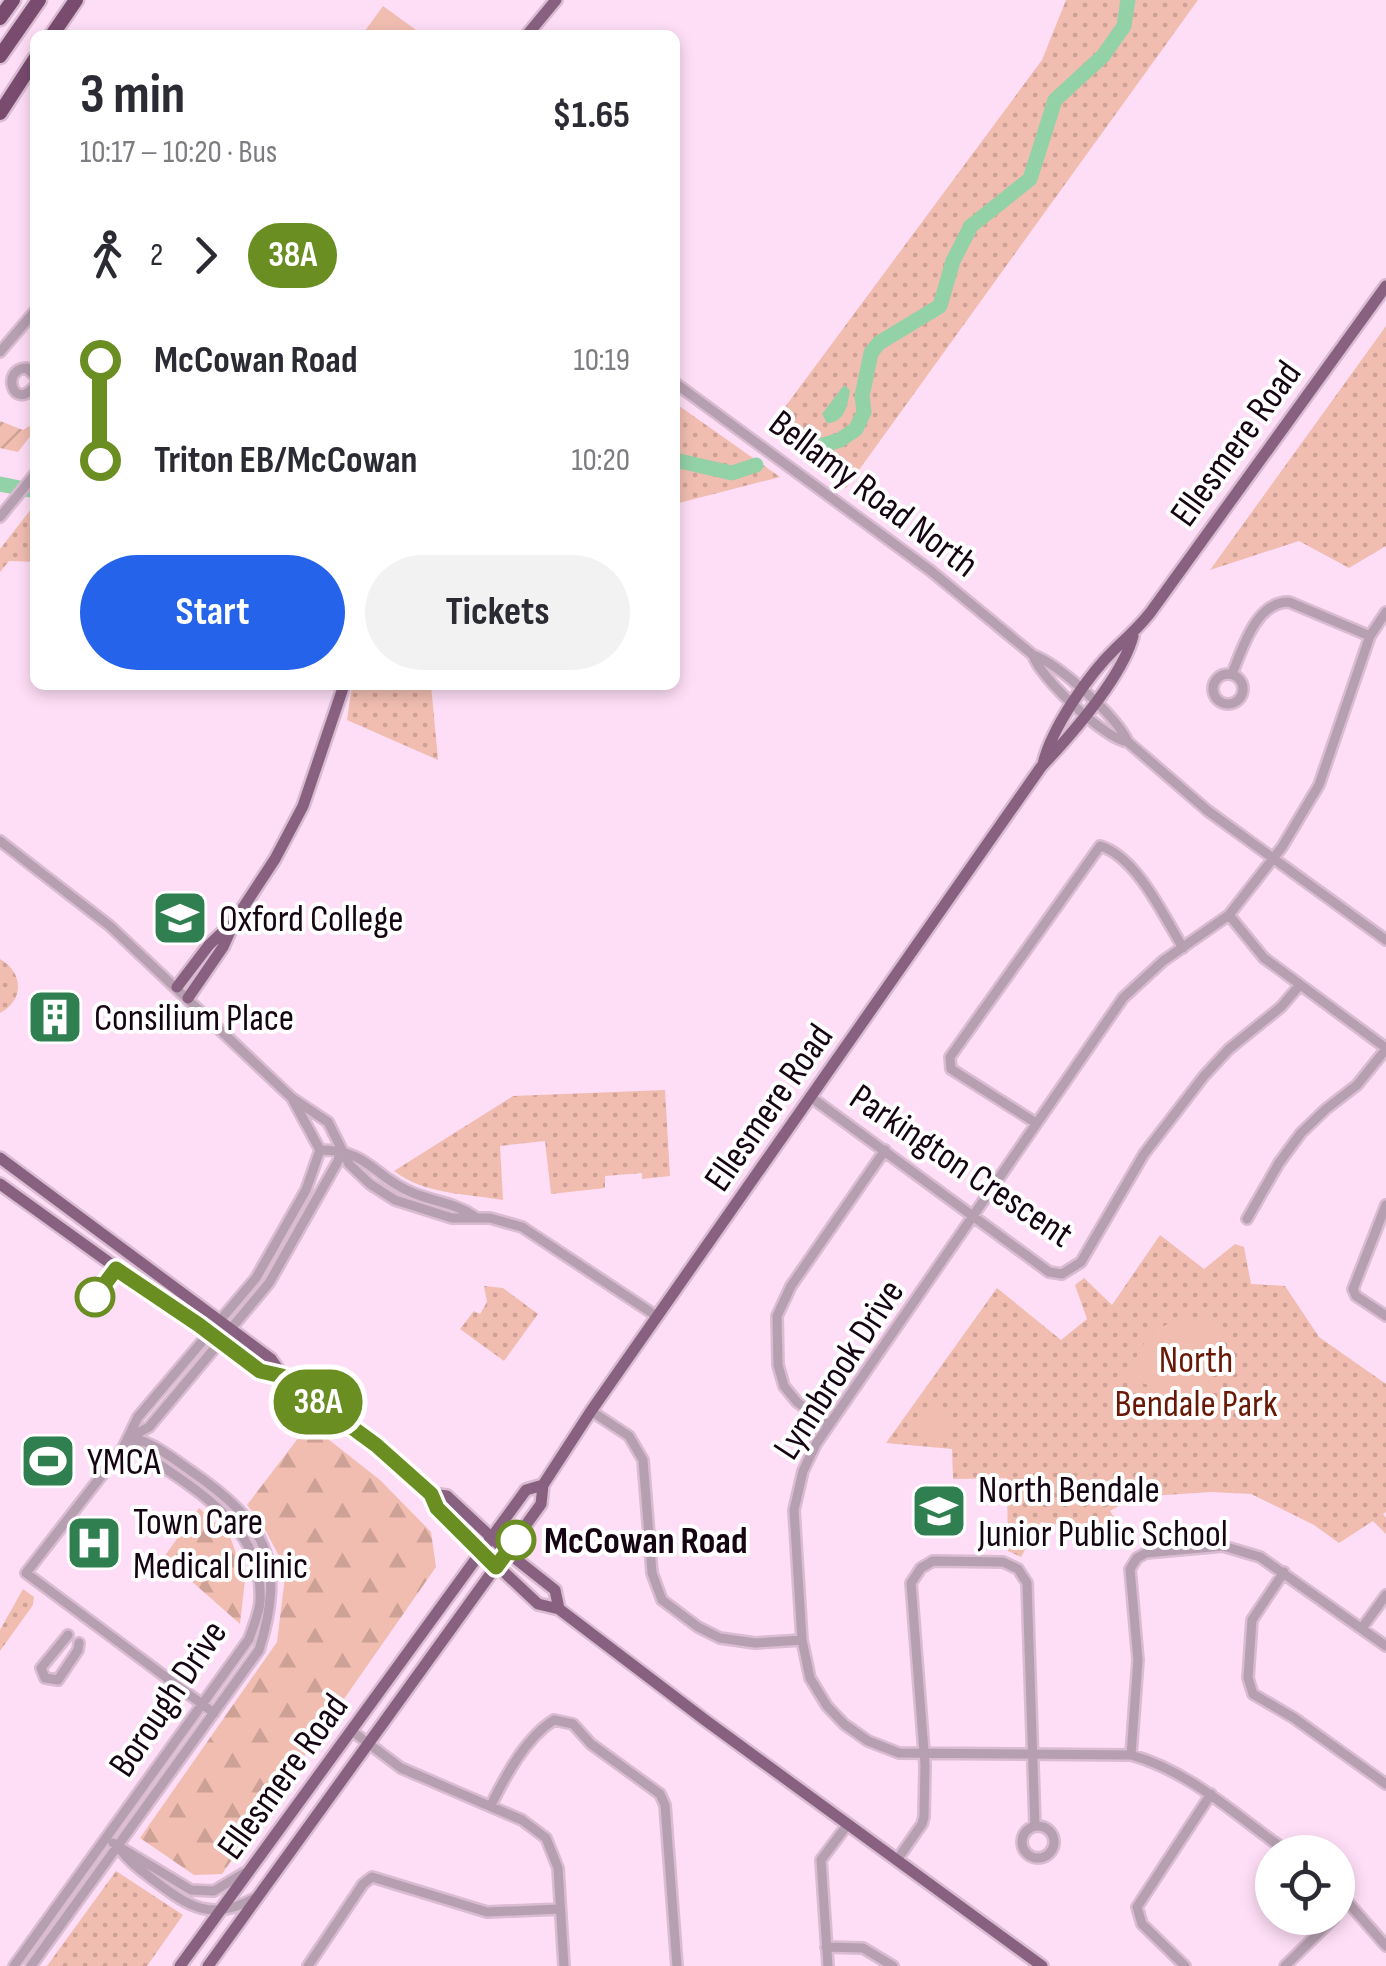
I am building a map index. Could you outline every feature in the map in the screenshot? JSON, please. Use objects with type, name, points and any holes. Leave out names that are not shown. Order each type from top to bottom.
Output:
[{"type":"highway","points":[[0,18],[13,0]]},
{"type":"highway","points":[[0,56],[39,0]]},
{"type":"highway","points":[[55,30],[76,0]]},
{"type":"highway","points":[[0,113],[30,65]]},
{"type":"highway","points":[[0,100],[24,74]]},
{"type":"main road","points":[[531,30],[556,0]]},
{"type":"main road","name":"Ellesmere Road","points":[[1043,764],[1048,741],[1083,691],[1116,648],[1133,636],[1386,286]]},
{"type":"main road","name":"Ellesmere Road","points":[[208,1966],[541,1504],[543,1484],[592,1411],[1043,764],[1086,715],[1129,652],[1133,636]]},
{"type":"main road","points":[[188,998],[223,947],[303,806],[342,690]]},
{"type":"main road","points":[[178,987],[209,945],[235,920]]},
{"type":"main road","points":[[0,1158],[127,1254],[222,1319],[272,1359],[282,1376],[376,1445],[431,1494],[437,1508],[538,1604],[559,1609],[1042,1966]]},
{"type":"main road","points":[[0,1184],[260,1371],[282,1376]]},
{"type":"main road","name":"Ellesmere Road","points":[[180,1966],[526,1490],[543,1484]]},
{"type":"main road","points":[[431,1494],[447,1496],[506,1552],[555,1590],[559,1609]]},
{"type":"street","points":[[13,370],[0,353],[30,317]]},
{"type":"street","points":[[13,370],[30,371]]},
{"type":"street","points":[[13,370],[8,382],[16,393],[30,392]]},
{"type":"street","name":"Bellamy Road North","points":[[680,387],[931,571],[1033,655],[1046,659],[1124,732],[1128,742],[1208,810],[1386,940]]},
{"type":"street","points":[[0,518],[30,480]]},
{"type":"street","points":[[1232,674],[1244,640],[1270,608],[1280,602],[1289,602],[1370,636]]},
{"type":"street","name":"Lynnbrook Drive","points":[[1265,1835],[1162,1765],[1131,1756],[924,1754],[886,1749],[844,1724],[810,1678],[802,1640],[794,1510],[803,1470],[828,1425],[1123,998],[1163,960],[1230,915],[1273,858],[1319,785],[1370,636],[1386,612]]},
{"type":"street","name":"Bellamy Road North","points":[[1033,655],[1036,668],[1086,715],[1116,741],[1128,742]]},
{"type":"street","points":[[0,841],[90,910],[178,987],[292,1098],[328,1122],[338,1136],[338,1161],[278,1268],[234,1329],[149,1427],[130,1437]]},
{"type":"street","points":[[1036,1123],[964,1080],[951,1069],[950,1057],[1100,846],[1118,853],[1130,866],[1183,948]]},
{"type":"street","points":[[1230,915],[1259,954],[1386,1049],[1357,1086],[1301,1134],[1279,1163],[1247,1219]]},
{"type":"street","name":"Parkington Crescent","points":[[812,1098],[1050,1272],[1060,1275],[1075,1268],[1144,1154],[1218,1059],[1282,1007],[1299,986]]},
{"type":"street","points":[[214,1713],[26,1572],[130,1437],[138,1417],[265,1262],[302,1196],[320,1150],[292,1098]]},
{"type":"street","points":[[320,1150],[356,1154],[412,1193],[459,1206],[474,1216],[522,1227],[658,1318]]},
{"type":"street","points":[[828,1425],[797,1402],[784,1386],[778,1365],[776,1316],[791,1286],[885,1150]]},
{"type":"street","points":[[302,1196],[314,1203]]},
{"type":"street","points":[[1386,1206],[1353,1288],[1356,1296],[1386,1316]]},
{"type":"street","points":[[265,1262],[278,1268]]},
{"type":"street","points":[[592,1411],[629,1436],[640,1452],[652,1573],[662,1600],[720,1638],[755,1643],[802,1640]]},
{"type":"street","name":"Borough Drive","points":[[14,1966],[249,1639],[260,1604],[258,1574],[240,1529],[140,1451],[130,1437]]},
{"type":"street","name":"Borough Drive","points":[[31,1966],[259,1650],[272,1604],[268,1558],[251,1523],[232,1502],[149,1442],[130,1437]]},
{"type":"street","points":[[1131,1756],[1138,1660],[1130,1569],[1136,1558],[1146,1553],[1223,1546],[1260,1558],[1386,1646]]},
{"type":"street","points":[[897,1860],[922,1824],[924,1754],[911,1583],[920,1568],[933,1561],[1002,1562],[1018,1569],[1027,1583],[1035,1826]]},
{"type":"street","points":[[1284,1572],[1252,1620],[1248,1678],[1253,1694],[1294,1718],[1386,1784]]},
{"type":"street","points":[[1362,1628],[1386,1595]]},
{"type":"street","points":[[68,1634],[41,1668],[45,1678],[58,1680],[79,1642]]},
{"type":"street","points":[[491,1805],[533,1739],[554,1720],[573,1724],[591,1744],[655,1790],[664,1805],[677,1966]]},
{"type":"street","points":[[352,1731],[409,1772],[491,1805],[532,1825],[546,1838],[558,1868],[564,1966]]},
{"type":"street","points":[[1185,1966],[1142,1924],[1137,1908],[1210,1794]]},
{"type":"street","points":[[828,1966],[821,1860],[848,1824]]},
{"type":"street","points":[[107,1838],[191,1890],[214,1891],[252,1868]]},
{"type":"street","points":[[118,1846],[138,1868],[190,1906],[221,1910],[244,1905],[258,1896]]},
{"type":"street","points":[[308,1966],[363,1884],[372,1878],[487,1912],[560,1909]]},
{"type":"street","points":[[1355,1910],[1386,1946]]},
{"type":"street","points":[[51,1914],[63,1923]]},
{"type":"street","points":[[1285,1966],[1317,1935]]},
{"type":"street","points":[[826,1947],[864,1948],[892,1966]]},
{"type":"green space","points":[[1066,0],[1198,0],[846,488],[768,430],[1042,60]]},
{"type":"green space","points":[[383,6],[416,30],[366,30]]},
{"type":"green space","points":[[1386,326],[1386,546],[1349,568],[1299,541],[1210,570]]},
{"type":"green space","points":[[680,407],[780,477],[680,503]]},
{"type":"green space","points":[[0,421],[23,430],[30,426],[30,436],[18,452],[0,448]]},
{"type":"green space","points":[[30,510],[30,562],[9,561],[0,572],[0,549]]},
{"type":"green space","points":[[351,690],[431,690],[438,760],[347,720]]},
{"type":"green space","points":[[0,959],[13,972],[18,986],[13,1001],[0,1013]]},
{"type":"green space","points":[[665,1090],[670,1176],[605,1176],[605,1188],[551,1194],[545,1141],[500,1146],[503,1200],[432,1189],[394,1171],[513,1096]]},
{"type":"green space","name":"North Bendale Park","points":[[1160,1235],[1204,1269],[1235,1244],[1244,1247],[1251,1284],[1285,1286],[1319,1337],[1386,1384],[1386,1534],[1373,1521],[1339,1543],[1314,1525],[1251,1494],[1211,1492],[1134,1497],[1110,1511],[1131,1544],[1125,1550],[1101,1531],[1041,1522],[1021,1557],[1008,1551],[1007,1478],[953,1479],[952,1449],[886,1443],[997,1288],[1061,1340],[1087,1319],[1075,1285],[1084,1278],[1112,1305]]},
{"type":"green space","points":[[484,1286],[503,1288],[538,1314],[504,1361],[460,1329],[474,1311],[480,1314],[487,1302]]},
{"type":"green space","points":[[1193,1317],[1221,1321],[1207,1402],[1201,1406],[1130,1378],[1137,1355],[1151,1336],[1169,1323]]},
{"type":"green space","points":[[937,1409],[952,1417],[952,1433],[943,1440],[923,1438],[917,1425]]},
{"type":"green space","points":[[309,1424],[380,1480],[431,1532],[436,1567],[222,1874],[194,1875],[140,1838],[277,1642],[286,1569],[247,1505]]},
{"type":"green space","points":[[199,1508],[230,1536],[245,1580],[240,1624],[164,1557]]},
{"type":"green space","points":[[23,1589],[34,1597],[33,1605],[0,1651],[0,1630]]},
{"type":"green space","points":[[116,1871],[183,1915],[147,1966],[47,1966]]},
{"type":"shaded area","points":[[844,385],[850,390],[844,412],[827,423],[822,414]]},
{"type":"waterway","points":[[807,450],[840,440],[856,429],[864,412],[862,396],[871,353],[879,343],[940,306],[953,261],[971,226],[1030,179],[1055,100],[1103,56],[1124,26],[1128,0]]},
{"type":"waterway","points":[[680,461],[732,473],[756,465]]},
{"type":"waterway","points":[[0,484],[30,490]]},
{"type":"bus line","name":"38A","points":[[95,1297],[116,1269],[260,1371],[282,1376],[376,1445],[431,1494],[437,1508],[496,1567],[516,1540]]},
{"type":"place","name":"Oxford College","points":[[180,918]]},
{"type":"place","name":"Consilium Place","points":[[55,1017]]},
{"type":"place","name":"YMCA","points":[[48,1461]]},
{"type":"place","name":"North Bendale Junior Public School","points":[[939,1511]]},
{"type":"place","name":"McCowan Road","points":[[516,1540]]},
{"type":"place","name":"Town Care Medical Clinic","points":[[94,1543]]}]
